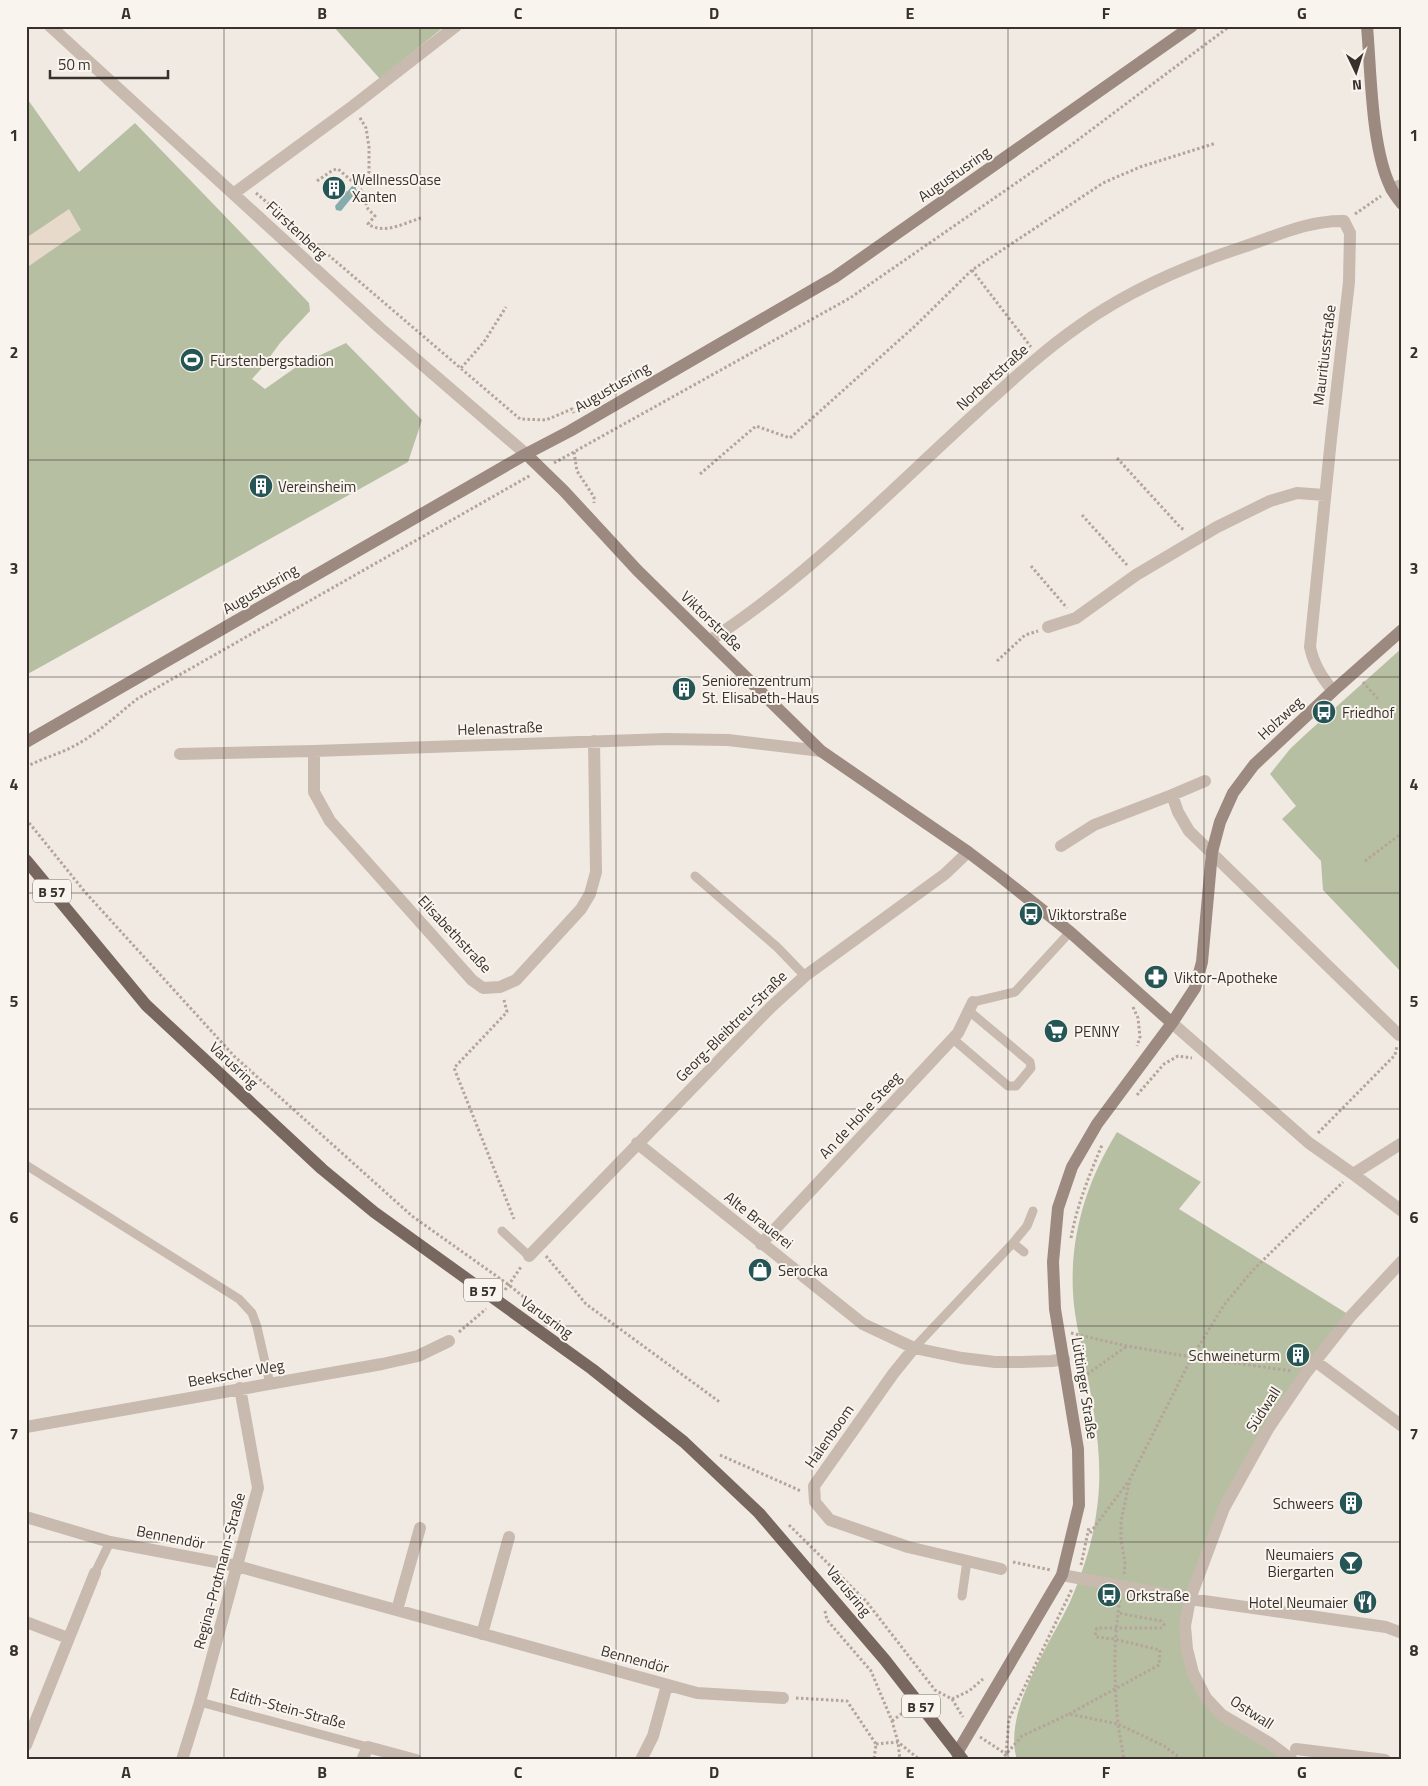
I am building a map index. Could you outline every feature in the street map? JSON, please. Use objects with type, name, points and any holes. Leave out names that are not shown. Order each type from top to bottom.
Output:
[{"type":"main road","name":"Varusring","points":[[26,860],[146,1005],[330,1175],[374,1212],[592,1368],[684,1442],[760,1513],[885,1660],[957,1757]]},
{"type":"street","name":"Fürstenberg","points":[[50,26],[381,329],[526,454]]},
{"type":"street","points":[[233,194],[353,106],[456,26]]},
{"type":"street","name":"Augustusring","points":[[26,742],[835,277],[1192,26]]},
{"type":"street","points":[[1367,26],[1374,115],[1380,153],[1402,204]]},
{"type":"street","name":"Norbertstraße","points":[[709,641],[726,631],[807,569],[1039,357],[1079,326],[1125,297],[1165,276],[1201,261],[1312,224],[1344,221]]},
{"type":"street","name":"Mauritiusstraße","points":[[1333,691],[1319,673],[1313,661],[1310,646],[1349,282],[1350,233],[1344,221]]},
{"type":"street","name":"Viktorstraße","points":[[526,454],[636,570],[821,751],[968,852],[1070,932],[1141,997],[1309,1143],[1402,1211]]},
{"type":"street","points":[[1048,627],[1076,618],[1136,575],[1199,538],[1270,501],[1297,493],[1325,495]]},
{"type":"street","name":"Holzweg","points":[[1172,1023],[1196,988],[1202,962],[1212,852],[1220,822],[1233,793],[1254,765],[1402,630]]},
{"type":"street","name":"Helenastraße","points":[[180,754],[314,752],[594,741],[728,740],[821,751]]},
{"type":"street","name":"Elisabethstraße","points":[[314,752],[314,792],[330,821],[472,980],[482,988],[500,988],[516,980],[581,909],[590,894],[596,872],[594,741]]},
{"type":"street","points":[[1061,846],[1094,825],[1172,796],[1205,781]]},
{"type":"street","points":[[1172,796],[1178,812],[1189,831],[1399,1035]]},
{"type":"street","name":"Georg-Bleibtreu-Straße","points":[[525,1261],[771,1006],[805,976],[945,874],[968,852]]},
{"type":"street","name":"An de Hohe Steeg","points":[[761,1244],[958,1033],[971,1006]]},
{"type":"street","name":"Lüttinger Straße","points":[[957,1757],[1062,1576],[1079,1505],[1078,1450],[1055,1309],[1052,1262],[1058,1208],[1072,1167],[1097,1124],[1172,1023]]},
{"type":"street","name":"Alte Brauerei","points":[[637,1143],[863,1324],[914,1348],[962,1358],[995,1362],[1052,1362],[1064,1359]]},
{"type":"street","points":[[1353,1174],[1402,1144]]},
{"type":"street","name":"Südwall","points":[[1190,1599],[1224,1508],[1268,1429],[1306,1373],[1351,1316],[1402,1261]]},
{"type":"street","name":"Beekscher Weg","points":[[26,1426],[409,1358],[418,1356],[449,1341]]},
{"type":"street","name":"Halenboom","points":[[914,1348],[893,1374],[814,1486],[815,1502],[830,1520],[908,1547],[1001,1569]]},
{"type":"street","points":[[1316,1361],[1402,1426]]},
{"type":"street","name":"Regina-Protmann-Straße","points":[[182,1760],[200,1702],[258,1488],[240,1388]]},
{"type":"street","name":"Bennendör","points":[[26,1517],[110,1542],[237,1566],[698,1693],[783,1698]]},
{"type":"street","points":[[397,1610],[420,1528]]},
{"type":"street","points":[[482,1634],[509,1537]]},
{"type":"street","points":[[26,1745],[95,1573]]},
{"type":"street","points":[[1062,1576],[1190,1599],[1386,1628],[1402,1633]]},
{"type":"street","name":"Ostwall","points":[[1190,1599],[1185,1626],[1187,1649],[1193,1673],[1206,1698],[1222,1715],[1271,1744],[1294,1754]]},
{"type":"street","points":[[26,1622],[68,1638]]},
{"type":"street","points":[[640,1760],[653,1736],[667,1685]]},
{"type":"street","points":[[362,1760],[368,1746]]},
{"type":"street","name":"Edith-Stein-Straße","points":[[368,1746],[416,1760]]},
{"type":"street","points":[[1294,1754],[1385,1760]]},
{"type":"lane","points":[[695,876],[777,947],[805,976]]},
{"type":"lane","points":[[953,1038],[1008,1086],[1016,1086],[1031,1068],[1030,1062],[971,1006],[1015,992],[1070,932]]},
{"type":"lane","points":[[26,1165],[239,1299],[252,1313],[257,1326],[270,1384]]},
{"type":"lane","name":"Halenboom","points":[[914,1348],[1013,1243],[1027,1226],[1033,1211]]},
{"type":"lane","points":[[502,1231],[525,1261]]},
{"type":"lane","points":[[1013,1243],[1024,1252]]},
{"type":"lane","points":[[95,1573],[110,1542]]},
{"type":"lane","points":[[962,1596],[967,1561]]},
{"type":"lane","name":"Edith-Stein-Straße","points":[[200,1702],[368,1746]]},
{"type":"path","points":[[26,767],[37,760],[74,746],[99,731],[137,699],[542,469],[850,298],[1071,145],[1230,26]]},
{"type":"path","points":[[353,106],[366,128],[369,147],[369,172],[359,185]]},
{"type":"path","points":[[700,474],[756,426],[790,438],[915,326],[972,270],[1102,183],[1140,167],[1216,143]]},
{"type":"path","points":[[316,181],[332,170],[338,169],[359,185],[368,209],[375,216],[368,224],[375,228],[384,229],[421,218]]},
{"type":"path","points":[[245,184],[520,419],[546,420],[572,409],[580,424]]},
{"type":"path","points":[[1344,221],[1396,187]]},
{"type":"path","points":[[344,192],[363,198]]},
{"type":"path","points":[[972,270],[1039,357]]},
{"type":"path","points":[[461,368],[484,342],[506,307]]},
{"type":"path","points":[[574,452],[577,470],[594,497],[596,526]]},
{"type":"path","points":[[1117,458],[1181,528],[1199,538]]},
{"type":"path","points":[[1082,515],[1136,575]]},
{"type":"path","points":[[1031,566],[1076,618]]},
{"type":"path","points":[[997,661],[1025,634],[1048,627]]},
{"type":"path","points":[[1362,682],[1378,699]]},
{"type":"path","points":[[26,819],[85,892],[234,1056],[412,1216],[509,1285],[570,1334]]},
{"type":"path","points":[[1365,861],[1402,833]]},
{"type":"path","points":[[500,988],[507,1012],[454,1068],[514,1219]]},
{"type":"path","points":[[1141,997],[1132,1008],[1138,1018],[1140,1037],[1136,1046],[1164,1064]]},
{"type":"path","points":[[1309,1143],[1395,1055],[1399,1035]]},
{"type":"path","points":[[1136,1098],[1164,1064],[1178,1056],[1195,1059],[1202,1049]]},
{"type":"path","points":[[1069,1246],[1075,1217],[1086,1181],[1105,1139]]},
{"type":"path","points":[[1089,1534],[1130,1479],[1192,1357],[1224,1305],[1253,1270],[1338,1186],[1353,1174]]},
{"type":"path","points":[[538,1246],[586,1304],[720,1403]]},
{"type":"path","points":[[449,1341],[496,1300],[525,1261]]},
{"type":"path","points":[[1070,1326],[1071,1333],[1128,1346],[1306,1373]]},
{"type":"path","points":[[1079,1380],[1128,1346]]},
{"type":"path","points":[[712,1449],[727,1462]]},
{"type":"path","points":[[720,1455],[800,1491],[814,1486]]},
{"type":"path","points":[[1124,1760],[1115,1688],[1114,1639],[1125,1563],[1121,1540],[1121,1520],[1130,1479]]},
{"type":"path","points":[[782,1518],[866,1601],[935,1690]]},
{"type":"path","points":[[1001,1569],[1008,1561],[1050,1569],[1062,1576]]},
{"type":"path","points":[[822,1602],[827,1620],[871,1671],[892,1721],[898,1742],[900,1760]]},
{"type":"path","points":[[1001,1760],[1022,1736],[1069,1714],[1159,1665],[1160,1650],[1114,1639],[1096,1637],[1095,1632],[1097,1628],[1161,1628],[1164,1625],[1161,1621],[1118,1614]]},
{"type":"path","points":[[783,1698],[847,1701],[876,1744],[874,1760]]},
{"type":"path","points":[[1069,1714],[1118,1724],[1164,1746],[1183,1760]]},
{"type":"path","points":[[876,1744],[898,1742],[920,1760]]},
{"type":"path","points":[[1006,1754],[1010,1760]]},
{"type":"green space","points":[[333,26],[445,26],[380,79]]},
{"type":"green space","points":[[26,97],[79,172],[135,123],[309,303],[310,311],[280,343],[252,379],[265,389],[299,365],[346,343],[422,420],[408,462],[26,675]]},
{"type":"green space","points":[[1402,648],[1402,973],[1323,890],[1321,861],[1282,819],[1296,806],[1270,774],[1290,749]]},
{"type":"green space","points":[[1117,1132],[1201,1182],[1179,1209],[1351,1316],[1306,1373],[1224,1508],[1185,1625],[1206,1698],[1292,1760],[1017,1760],[1014,1741],[1016,1721],[1022,1700],[1040,1658],[1070,1602],[1086,1559],[1094,1526],[1098,1495],[1099,1456],[1091,1397],[1075,1313],[1073,1265],[1075,1242],[1086,1197],[1105,1153]]},
{"type":"shaded area","points":[[69,209],[81,230],[26,268],[26,238]]},
{"type":"water","points":[[352,186],[355,186],[357,191],[341,211],[336,210],[335,206]]},
{"type":"place","name":"WellnessOase Xanten","points":[[334,188]]},
{"type":"place","name":"Fürstenbergstadion","points":[[192,360]]},
{"type":"place","name":"Vereinsheim","points":[[261,486]]},
{"type":"place","name":"Seniorenzentrum St. Elisabeth-Haus","points":[[684,689]]},
{"type":"place","name":"Friedhof","points":[[1324,712]]},
{"type":"place","name":"Viktorstraße","points":[[1031,914]]},
{"type":"place","name":"Viktor-Apotheke","points":[[1156,977]]},
{"type":"place","name":"PENNY","points":[[1056,1031]]},
{"type":"place","name":"Serocka","points":[[760,1270]]},
{"type":"place","name":"Schweineturm","points":[[1298,1355]]},
{"type":"place","name":"Schweers","points":[[1351,1503]]},
{"type":"place","name":"Neumaiers Biergarten","points":[[1351,1563]]},
{"type":"place","name":"Orkstraße","points":[[1109,1595]]},
{"type":"place","name":"Hotel Neumaier","points":[[1365,1602]]}]
